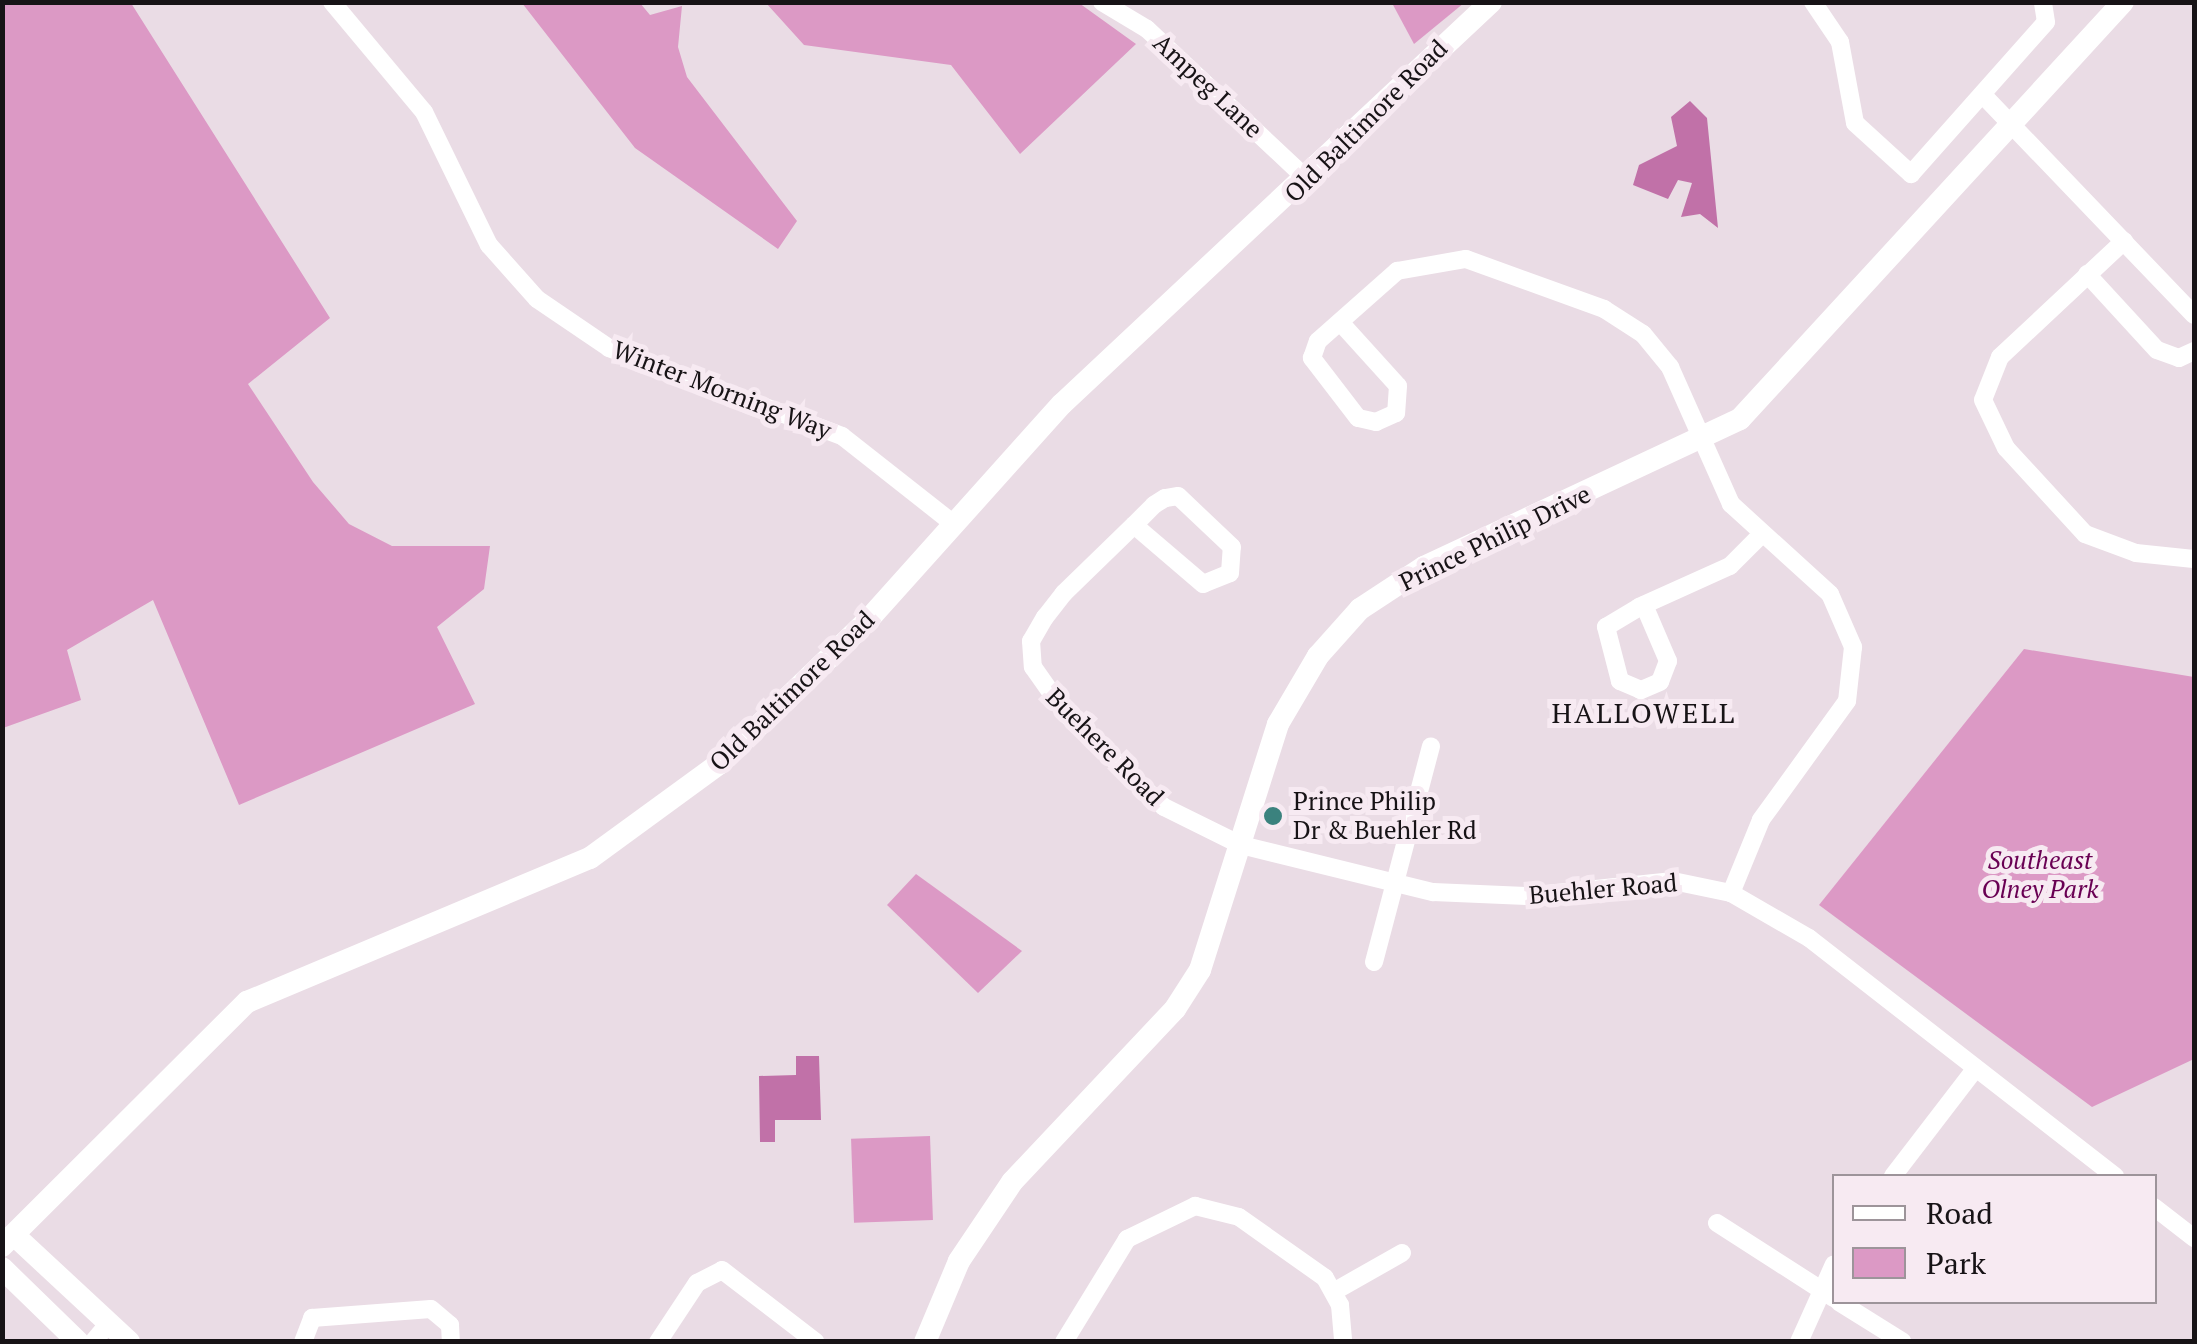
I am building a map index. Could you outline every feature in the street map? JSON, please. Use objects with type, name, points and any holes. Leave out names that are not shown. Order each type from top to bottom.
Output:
[{"type":"street","name":"Winter Morning Way","points":[[332,2],[424,112],[489,245],[537,298],[609,348],[842,436],[954,524]]},
{"type":"street","name":"Ampeg Lane","points":[[1102,2],[1148,29],[1307,179]]},
{"type":"street","name":"Old Baltimore Road","points":[[6,1234],[248,1002],[637,830],[719,764],[954,524],[1062,404],[1307,179],[1490,2]]},
{"type":"street","points":[[1813,2],[1840,42],[1855,123],[1911,174],[2046,22],[2044,2]]},
{"type":"street","name":"Prince Philip Drive","points":[[926,1342],[959,1262],[1012,1182],[1192,983],[1291,697],[1360,610],[1424,567],[1701,441],[1786,380],[2123,2]]},
{"type":"street","points":[[1983,96],[2014,122],[2194,314]]},
{"type":"street","points":[[2124,241],[2000,357],[1983,400],[1990,424],[2086,534],[2136,553],[2194,560]]},
{"type":"street","points":[[1340,322],[1398,386],[1399,407],[1384,421],[1358,418],[1314,370],[1318,341],[1340,322],[1412,264],[1480,262],[1643,334],[1670,367],[1731,504],[1841,610],[1854,673],[1834,724],[1746,845],[1731,893]]},
{"type":"street","points":[[2088,274],[2156,350],[2178,358],[2194,351]]},
{"type":"street","name":"Buehere Road","points":[[1134,525],[1204,584],[1230,573],[1232,548],[1178,496],[1134,525],[1044,616],[1032,641],[1033,667],[1066,714],[1164,807],[1241,844]]},
{"type":"street","points":[[1644,605],[1668,661],[1660,682],[1641,690],[1620,681],[1604,636],[1644,605],[1730,566],[1762,534]]},
{"type":"street","points":[[1374,962],[1431,746]]},
{"type":"street","name":"Buehler Road","points":[[1241,844],[1394,882],[1478,896],[1674,881],[1731,893],[1808,938],[2111,1174]]},
{"type":"street","points":[[1895,1174],[1976,1068]]},
{"type":"street","points":[[1064,1342],[1126,1240],[1174,1209],[1238,1217],[1335,1291],[1343,1342]]},
{"type":"street","points":[[2157,1209],[2194,1238]]},
{"type":"street","points":[[1717,1223],[1831,1295],[1800,1342]]},
{"type":"street","points":[[6,1234],[130,1342]]},
{"type":"street","points":[[1335,1291],[1402,1253]]},
{"type":"street","points":[[2,1268],[78,1342]]},
{"type":"street","points":[[658,1342],[696,1283],[722,1270],[816,1342]]},
{"type":"street","points":[[1845,1304],[1903,1342]]},
{"type":"street","points":[[303,1342],[312,1318],[431,1309],[450,1325],[451,1342]]},
{"type":"street","points":[[92,1342],[109,1323]]},
{"type":"green space","points":[[2,3],[131,3],[330,318],[248,384],[313,482],[349,524],[392,546],[490,546],[484,589],[437,627],[475,704],[239,805],[153,600],[67,650],[81,700],[3,728]]},
{"type":"green space","points":[[522,3],[640,3],[650,15],[682,6],[678,47],[687,77],[797,221],[778,249],[635,148]]},
{"type":"green space","points":[[766,3],[1079,3],[1136,44],[1020,154],[951,65],[804,45]]},
{"type":"green space","points":[[1392,3],[1464,3],[1414,44]]},
{"type":"green space","name":"Southeast Olney Park","points":[[2024,649],[2194,677],[2194,1059],[2092,1107],[1819,905]]},
{"type":"green space","points":[[916,874],[1022,951],[978,993],[887,905]]},
{"type":"green space","points":[[930,1136],[933,1220],[854,1223],[851,1139]]},
{"type":"shaded area","points":[[1690,101],[1707,118],[1718,228],[1700,214],[1681,217],[1692,183],[1678,180],[1668,199],[1633,185],[1639,165],[1677,146],[1671,117]]},
{"type":"shaded area","points":[[796,1056],[819,1056],[821,1120],[775,1120],[775,1142],[760,1142],[759,1076],[796,1075]]},
{"type":"place","name":"Prince Philip Dr & Buehler Rd","points":[[1273,816]]},
{"type":"district","name":"HALLOWELL","points":[[1644,713]]}]
